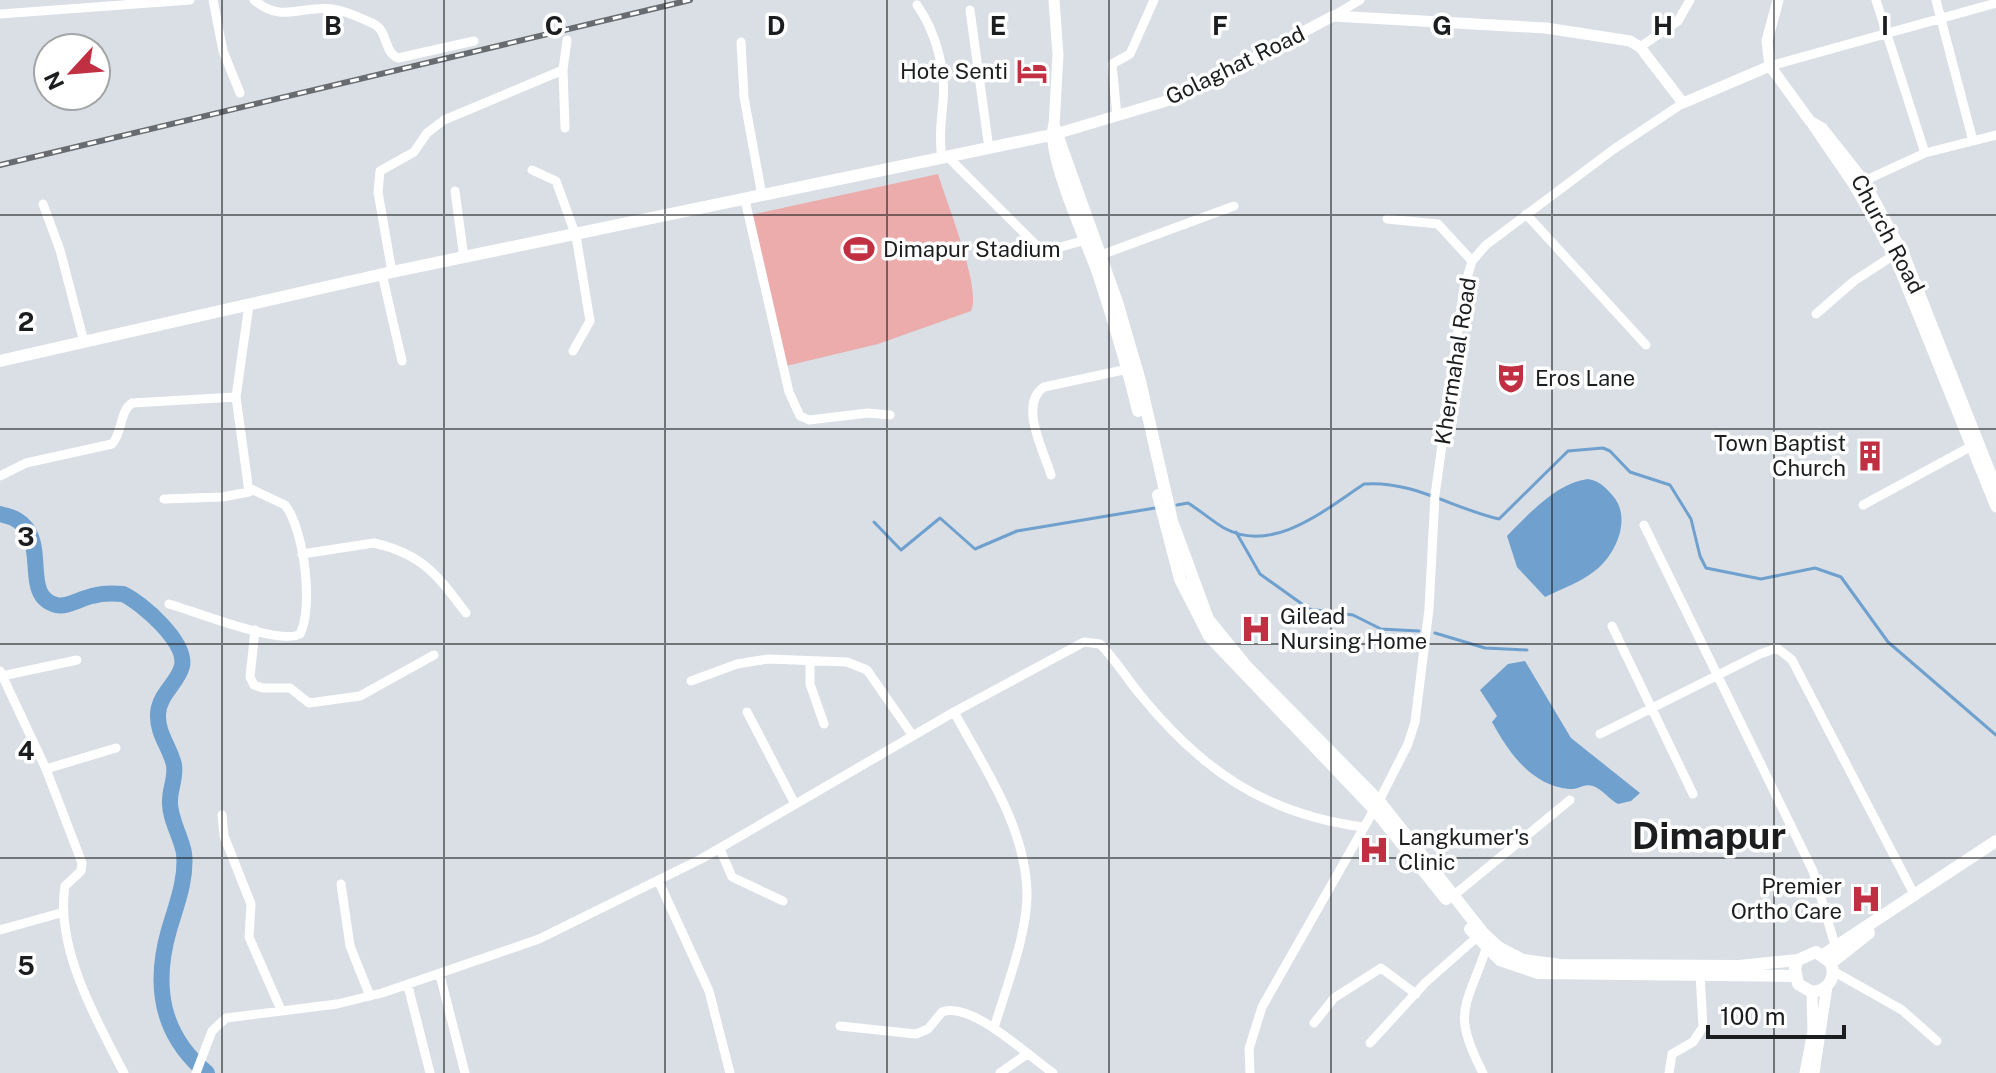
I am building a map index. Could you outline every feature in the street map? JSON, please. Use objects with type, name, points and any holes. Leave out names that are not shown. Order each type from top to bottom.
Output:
[{"type":"highway","points":[[0,361],[387,273],[989,149],[1055,132]]},
{"type":"highway","points":[[1055,132],[1128,369],[1163,522],[1180,579],[1199,621],[1230,661],[1377,805],[1476,938],[1486,949],[1514,967],[1538,973],[1795,976]]},
{"type":"highway","points":[[1055,132],[1101,255],[1140,381],[1176,536],[1208,619],[1247,667],[1377,805],[1498,947],[1523,960],[1560,965],[1739,966],[1798,960],[1809,953],[1829,963]]},
{"type":"highway","points":[[1798,960],[1795,976],[1804,989],[1812,992],[1827,986],[1829,963],[1835,945],[1996,841]]},
{"type":"highway","points":[[1829,963],[1860,939],[1996,851]]},
{"type":"main road","points":[[1770,66],[1767,41],[1778,0]]},
{"type":"main road","points":[[1055,2],[1058,55],[1055,132]]},
{"type":"main road","name":"Golaghat Road","points":[[1055,132],[1183,96],[1333,16]]},
{"type":"main road","points":[[1333,16],[1546,28],[1630,41],[1640,47],[1683,103]]},
{"type":"main road","name":"Khermahal Road","points":[[1683,103],[1770,66]]},
{"type":"main road","name":"Church Road","points":[[1770,66],[1810,121],[1822,128],[1864,181],[1905,257],[1996,487]]},
{"type":"main road","points":[[1810,121],[1854,185],[1894,255],[1996,507]]},
{"type":"main road","points":[[1814,1073],[1827,986]]},
{"type":"main road","points":[[1805,1073],[1813,1031],[1812,992]]},
{"type":"street","points":[[0,14],[48,4],[190,0]]},
{"type":"street","points":[[213,0],[225,57],[240,93]]},
{"type":"street","points":[[254,0],[276,13],[337,5],[379,28],[390,54],[398,58],[474,41]]},
{"type":"street","points":[[1117,116],[1112,64],[1133,50],[1154,0]]},
{"type":"street","name":"Golaghat Road","points":[[1333,16],[1360,0]]},
{"type":"street","points":[[1640,47],[1678,21],[1690,0]]},
{"type":"street","points":[[1876,0],[1925,153]]},
{"type":"street","points":[[1936,0],[1973,141]]},
{"type":"street","points":[[1770,66],[1996,3]]},
{"type":"street","points":[[917,5],[930,24],[936,43],[943,95],[938,124],[946,158],[1038,247],[1053,249],[1086,240]]},
{"type":"street","points":[[970,10],[989,149]]},
{"type":"street","points":[[565,128],[563,70],[567,40]]},
{"type":"street","points":[[741,42],[744,97],[762,196]]},
{"type":"street","points":[[402,361],[387,273],[378,192],[380,171],[414,152],[427,133],[444,120],[563,70]]},
{"type":"street","name":"Khermahal Road","points":[[1250,1073],[1249,1049],[1262,1007],[1377,805],[1408,744],[1415,722],[1429,609],[1435,495],[1464,288],[1472,261],[1526,214],[1683,103]]},
{"type":"street","points":[[1864,181],[1925,153],[1996,135]]},
{"type":"street","points":[[532,170],[556,181],[576,236],[591,311],[586,332],[573,351]]},
{"type":"street","points":[[455,191],[464,258]]},
{"type":"street","points":[[745,200],[789,392],[800,416],[809,420],[868,413],[890,415]]},
{"type":"street","points":[[43,204],[60,250],[84,342]]},
{"type":"street","points":[[1101,255],[1234,206]]},
{"type":"street","points":[[1526,214],[1646,345]]},
{"type":"street","points":[[1387,219],[1438,224],[1472,261]]},
{"type":"street","points":[[1816,314],[1854,281],[1894,255]]},
{"type":"street","points":[[164,499],[247,494],[249,488],[236,397],[249,305]]},
{"type":"street","points":[[1051,475],[1031,403],[1034,394],[1044,387],[1128,369]]},
{"type":"street","points":[[0,476],[26,463],[112,444],[125,409],[132,403],[236,397]]},
{"type":"street","points":[[1863,505],[1970,447]]},
{"type":"street","points":[[169,604],[281,638],[300,634],[307,610],[302,554],[289,511],[281,502],[249,488]]},
{"type":"street","points":[[1644,525],[1813,871],[1835,945]]},
{"type":"street","points":[[302,554],[374,543],[386,546],[429,566],[466,613]]},
{"type":"street","points":[[1612,626],[1693,794]]},
{"type":"street","points":[[255,630],[250,677],[254,685],[290,688],[309,703],[360,696],[434,655]]},
{"type":"street","points":[[199,1069],[217,1024],[236,1016],[370,996],[408,986],[539,939],[720,849],[954,712],[1078,644],[1096,642],[1196,756],[1231,782],[1310,819],[1363,827]]},
{"type":"street","points":[[1600,734],[1777,648],[1792,660],[1915,896]]},
{"type":"street","points":[[691,681],[737,664],[768,659],[847,662],[867,670],[913,736]]},
{"type":"street","points":[[77,660],[1,674],[4,694],[46,769],[82,863],[81,871],[65,886],[64,912],[89,1007],[124,1073]]},
{"type":"street","points":[[810,661],[810,684],[824,724]]},
{"type":"street","points":[[747,712],[795,804]]},
{"type":"street","points":[[954,712],[1000,797],[1017,835],[1024,868],[1027,893],[1024,921],[994,1028]]},
{"type":"street","points":[[46,769],[116,748]]},
{"type":"street","points":[[1453,896],[1570,800]]},
{"type":"street","points":[[222,815],[225,841],[251,904],[249,937],[281,1010]]},
{"type":"street","points":[[720,849],[732,877],[783,901]]},
{"type":"street","points":[[659,882],[709,991],[722,1029],[730,1073]]},
{"type":"street","points":[[341,884],[350,946],[370,996]]},
{"type":"street","points":[[0,930],[64,912]]},
{"type":"street","points":[[1370,1043],[1416,994],[1476,938]]},
{"type":"street","points":[[1483,1073],[1463,1023],[1471,982],[1486,949]]},
{"type":"street","points":[[1829,963],[1902,1010],[1937,1041]]},
{"type":"street","points":[[1314,1023],[1334,998],[1381,968],[1416,994]]},
{"type":"street","points":[[1669,1073],[1672,1054],[1693,1042],[1703,1027],[1700,974]]},
{"type":"street","points":[[440,975],[465,1073]]},
{"type":"street","points":[[408,986],[430,1073]]},
{"type":"street","points":[[840,1026],[916,1034],[928,1029],[942,1012],[951,1009],[994,1028],[1053,1073]]},
{"type":"street","points":[[1000,1073],[1027,1054]]},
{"type":"shaded area","name":"Dimapur Stadium","points":[[938,174],[968,265],[972,284],[971,311],[878,344],[786,366],[750,215]]},
{"type":"water","points":[[1588,479],[1602,485],[1619,505],[1619,535],[1610,555],[1596,570],[1545,597],[1517,567],[1507,536],[1554,493]]},
{"type":"water","points":[[1525,661],[1571,738],[1640,793],[1631,801],[1618,804],[1590,785],[1572,789],[1555,786],[1532,774],[1514,756],[1492,722],[1497,716],[1480,690],[1508,664]]},
{"type":"waterway","points":[[1177,505],[1188,503],[1224,528],[1243,535],[1261,536],[1298,526],[1364,484],[1382,484],[1416,491],[1499,519],[1568,451],[1603,448],[1610,451],[1630,472],[1670,485],[1691,519],[1706,568],[1761,579],[1815,568],[1841,577],[1888,642],[1996,735]]},
{"type":"waterway","points":[[874,522],[901,550],[940,518],[975,549],[1017,531],[1155,508]]},
{"type":"waterway","points":[[0,514],[18,521],[28,531],[33,545],[38,588],[44,598],[60,606],[100,594],[123,594],[162,624],[182,656],[180,672],[162,700],[158,714],[174,765],[170,807],[185,863],[164,951],[162,990],[165,1008],[179,1042],[207,1073]]},
{"type":"waterway","points":[[1236,532],[1260,574],[1309,609],[1353,615],[1381,629],[1419,631]]},
{"type":"waterway","points":[[1435,633],[1485,648],[1527,650]]},
{"type":"railway","points":[[0,165],[690,0]]},
{"type":"place","name":"Hote Senti","points":[[1032,71]]},
{"type":"place","name":"Dimapur Stadium","points":[[859,249]]},
{"type":"place","name":"Eros Lane","points":[[1511,378]]},
{"type":"place","name":"Town Baptist Church","points":[[1870,456]]},
{"type":"place","name":"Gilead Nursing Home","points":[[1256,629]]},
{"type":"place","name":"Langkumer's Clinic","points":[[1374,850]]},
{"type":"place","name":"Premier Ortho Care","points":[[1866,899]]},
{"type":"district","name":"Dimapur","points":[[1709,836]]}]
